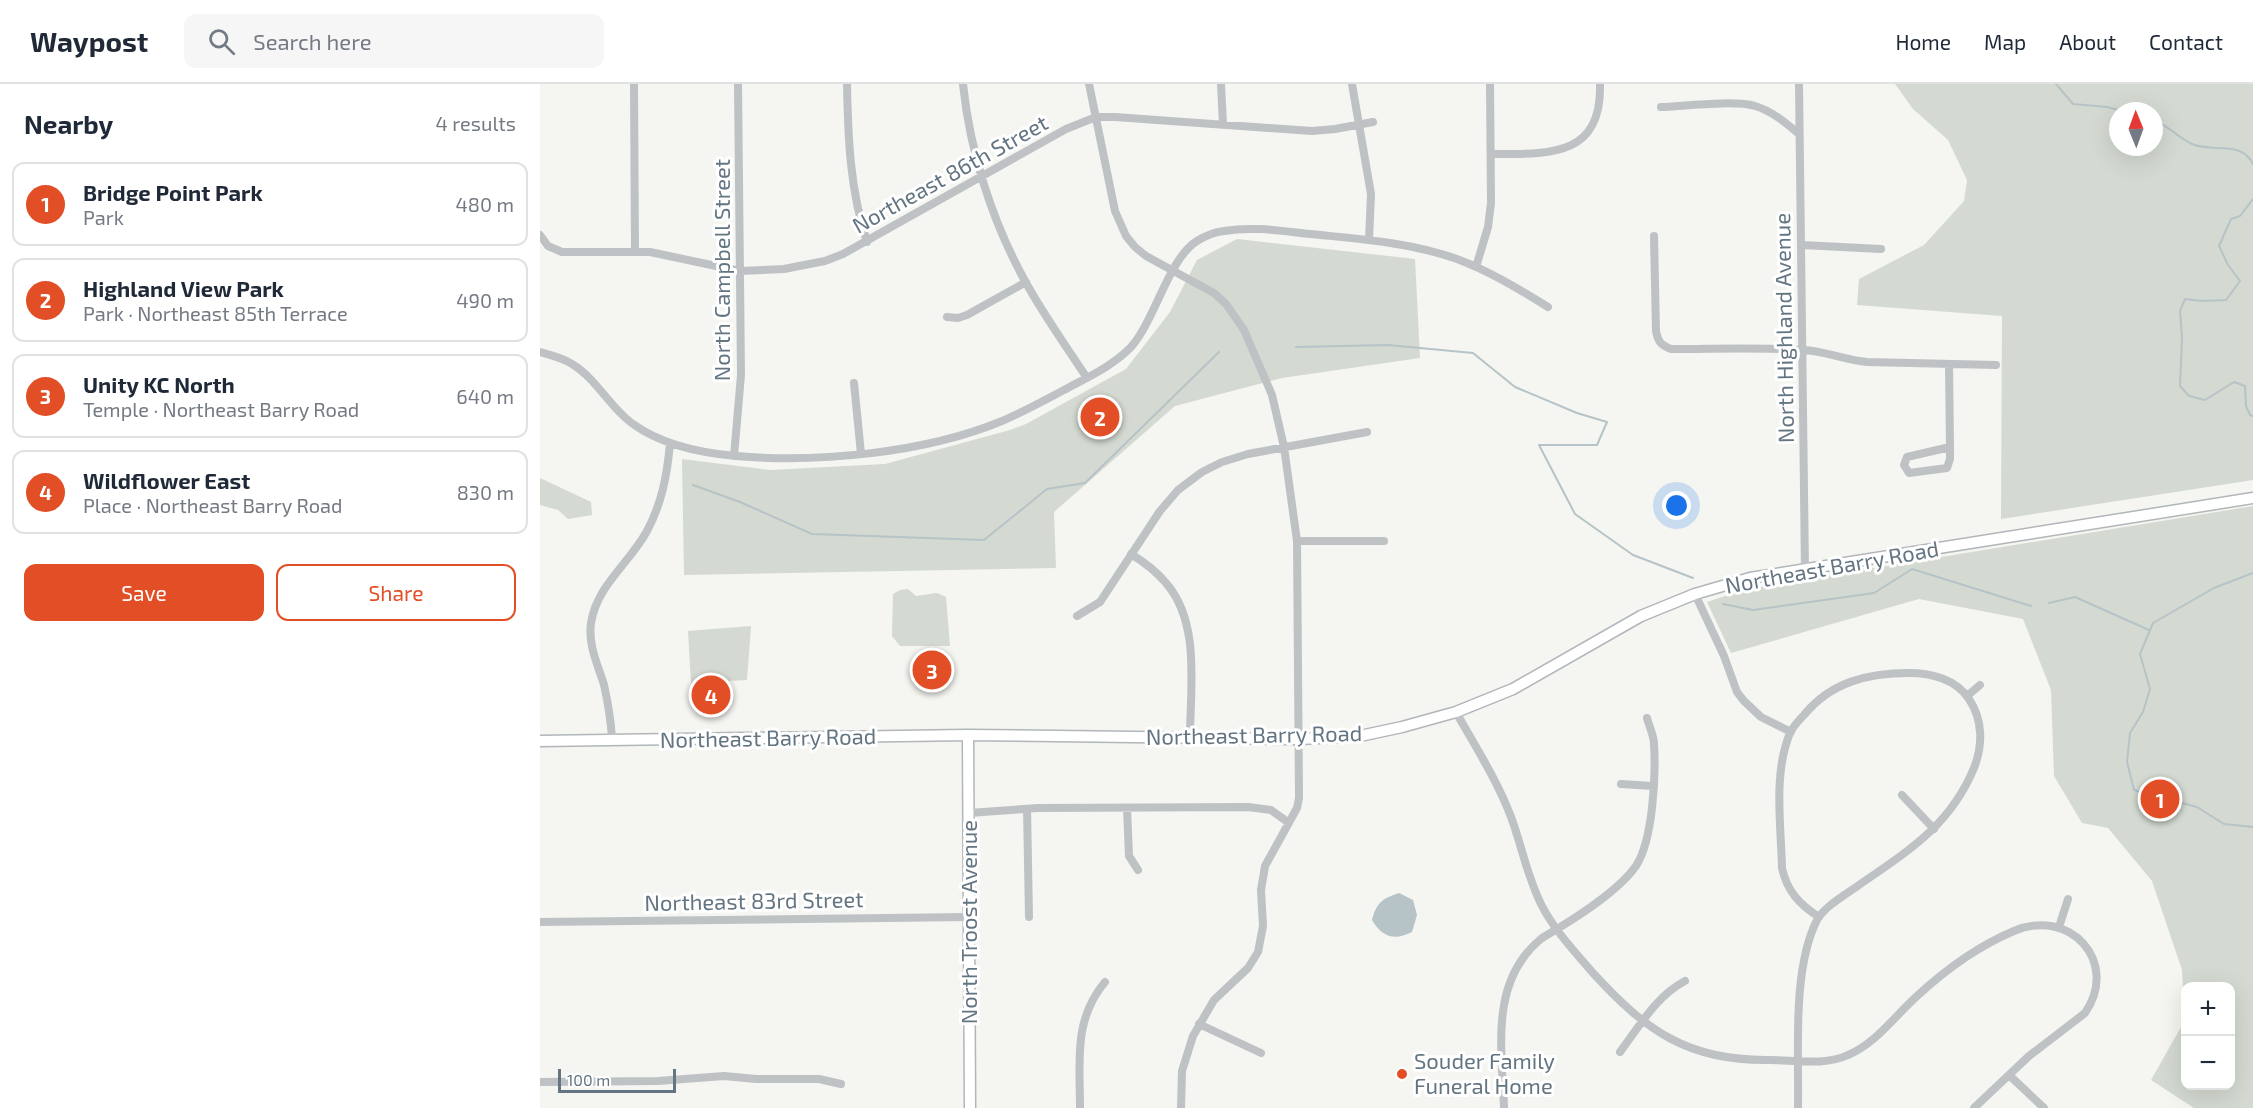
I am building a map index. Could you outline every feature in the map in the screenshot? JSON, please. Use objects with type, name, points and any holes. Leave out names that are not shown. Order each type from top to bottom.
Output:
[{"type":"main road","name":"Northeast Barry Road","points":[[540,741],[968,735],[1299,739],[1360,735],[1402,727],[1456,712],[1514,688],[1641,616],[1695,594],[1750,578],[2253,498]]},
{"type":"main road","name":"North Troost Avenue","points":[[968,735],[970,1108]]},
{"type":"street","points":[[634,84],[635,251]]},
{"type":"street","name":"North Campbell Street","points":[[734,456],[741,375],[738,84]]},
{"type":"street","points":[[847,84],[849,153],[860,219],[867,242]]},
{"type":"street","points":[[963,84],[967,114],[991,206],[1026,282],[1087,378]]},
{"type":"street","points":[[1089,84],[1119,224],[1135,247],[1146,256],[1214,293],[1236,315],[1244,330],[1272,395],[1284,447],[1297,541],[1299,739],[1297,808],[1270,855],[1262,877],[1263,926],[1258,952],[1248,968],[1214,1000],[1199,1024],[1182,1071],[1180,1108]]},
{"type":"street","points":[[1221,84],[1223,124]]},
{"type":"street","points":[[1352,84],[1371,194],[1369,240]]},
{"type":"street","points":[[1476,267],[1488,227],[1491,153],[1490,84]]},
{"type":"street","points":[[1491,153],[1555,152],[1578,143],[1586,136],[1596,119],[1600,84]]},
{"type":"street","name":"North Highland Avenue","points":[[1799,84],[1805,571]]},
{"type":"street","points":[[1661,107],[1740,104],[1754,106],[1780,118],[1799,134]]},
{"type":"street","name":"Northeast 86th Street","points":[[540,235],[548,246],[562,252],[635,251],[669,255],[740,271],[784,269],[843,254],[1066,129],[1096,117],[1312,131],[1373,122]]},
{"type":"street","points":[[540,352],[571,363],[585,374],[619,412],[634,425],[670,444],[734,456],[792,458],[861,454],[962,435],[1001,421],[1087,378],[1111,364],[1131,347],[1147,323],[1188,247],[1200,239],[1221,231],[1259,229],[1369,240],[1420,248],[1476,267],[1511,284],[1548,307]]},
{"type":"street","points":[[1654,236],[1656,331],[1658,341],[1671,349],[1803,350],[1833,354],[1851,361],[1996,366]]},
{"type":"street","points":[[1802,245],[1881,249]]},
{"type":"street","points":[[947,317],[958,318],[967,315],[1026,282]]},
{"type":"street","points":[[1950,364],[1950,447],[1950,459],[1947,468],[1910,472],[1904,465],[1907,457],[1950,447]]},
{"type":"street","points":[[854,383],[861,454]]},
{"type":"street","points":[[1077,616],[1100,602],[1160,511],[1190,480],[1211,467],[1235,457],[1367,432]]},
{"type":"street","points":[[612,739],[608,701],[591,643],[591,625],[597,600],[609,580],[638,546],[659,507],[670,444]]},
{"type":"street","points":[[1297,541],[1384,541]]},
{"type":"street","points":[[1131,554],[1149,566],[1168,584],[1183,609],[1187,621],[1190,634],[1190,738]]},
{"type":"street","points":[[1695,594],[1724,656],[1737,692],[1761,717],[1791,732]]},
{"type":"street","points":[[1798,1108],[1801,975],[1805,952],[1819,917],[1839,899],[1934,829],[1960,797],[1977,762],[1981,744],[1975,712],[1967,696],[1949,681],[1927,674],[1888,674],[1850,680],[1826,694],[1808,710],[1791,732],[1781,778],[1782,868],[1785,882],[1792,895],[1800,904],[1819,917]]},
{"type":"street","points":[[1967,696],[1980,685]]},
{"type":"street","points":[[1456,712],[1511,816],[1533,886],[1557,930],[1610,992],[1643,1023],[1693,1048],[1724,1058],[1757,1060],[1829,1060],[1846,1056],[1872,1041],[1938,978],[1972,954],[2014,931],[2042,925],[2059,927],[2071,933],[2086,947],[2095,967],[2095,992],[2085,1013],[2029,1056],[1974,1108]]},
{"type":"street","points":[[1504,1108],[1501,1021],[1508,985],[1518,965],[1531,947],[1618,886],[1636,865],[1642,853],[1650,823],[1653,786],[1654,742],[1647,718]]},
{"type":"street","points":[[1621,784],[1653,786]]},
{"type":"street","points":[[1902,795],[1934,829]]},
{"type":"street","points":[[969,813],[1028,809],[1248,807],[1270,810],[1289,823]]},
{"type":"street","points":[[1128,808],[1129,855],[1138,870]]},
{"type":"street","points":[[1028,809],[1029,917]]},
{"type":"street","points":[[2059,927],[2068,899]]},
{"type":"street","name":"Northeast 83rd Street","points":[[540,922],[968,917]]},
{"type":"street","points":[[1620,1052],[1660,1000],[1673,987],[1685,981]]},
{"type":"street","points":[[1080,1108],[1082,1024],[1090,1002],[1105,982]]},
{"type":"street","points":[[1199,1024],[1261,1053]]},
{"type":"street","points":[[2009,1075],[2044,1108]]},
{"type":"street","points":[[540,1082],[658,1081],[724,1076],[756,1079],[819,1079],[841,1084]]},
{"type":"shaded area","points":[[1895,84],[2253,84],[2253,480],[2001,519],[2002,316],[1857,305],[1859,279],[1924,245],[1964,201],[1967,180],[1948,140],[1913,109]]},
{"type":"shaded area","points":[[1237,239],[1415,259],[1420,358],[1282,378],[1175,406],[1054,512],[1056,568],[684,575],[682,459],[770,470],[885,464],[1026,424],[1126,369],[1170,312],[1197,260]]},
{"type":"shaded area","points":[[540,478],[591,502],[592,515],[568,519],[558,510],[540,505]]},
{"type":"shaded area","points":[[2253,506],[2253,1108],[2194,1108],[2151,1080],[2181,1027],[2181,1090],[2235,1090],[2235,982],[2183,982],[2182,970],[2152,881],[2108,828],[2082,823],[2054,776],[2051,690],[2023,619],[1919,599],[1731,653],[1707,602],[1746,589]]},
{"type":"shaded area","points":[[908,589],[916,596],[937,593],[946,597],[950,646],[900,646],[892,636],[893,594]]},
{"type":"shaded area","points":[[751,626],[747,680],[691,683],[688,631]]},
{"type":"shaded area","points":[[1399,893],[1413,900],[1417,915],[1412,932],[1394,937],[1384,934],[1372,920],[1381,902]]},
{"type":"waterway","points":[[2056,84],[2073,104],[2109,108]]},
{"type":"waterway","points":[[2163,124],[2198,146],[2233,149],[2241,152],[2248,156],[2253,164]]},
{"type":"waterway","points":[[2253,199],[2240,216],[2231,219],[2219,246],[2228,265],[2240,281],[2226,300],[2185,299],[2180,311],[2182,338],[2180,386],[2189,396],[2205,400],[2234,382],[2245,386],[2246,406],[2250,415],[2253,416]]},
{"type":"waterway","points":[[1296,347],[1388,345],[1473,353],[1515,387],[1577,413],[1607,422],[1597,445],[1539,445],[1575,514],[1633,555],[1693,578]]},
{"type":"waterway","points":[[693,485],[740,502],[812,534],[984,540],[1047,489],[1085,483],[1219,352]]},
{"type":"waterway","points":[[1723,604],[1753,610],[1874,593],[1912,569],[2031,606]]},
{"type":"waterway","points":[[2253,573],[2214,588],[2153,623],[2140,654],[2150,689],[2143,712],[2130,733],[2127,762],[2134,790],[2197,807],[2224,824],[2253,827]]},
{"type":"waterway","points":[[2049,603],[2075,597],[2149,630]]},
{"type":"place","name":"Highland View Park","points":[[1100,417]]},
{"type":"place","name":"Unity KC North","points":[[932,670]]},
{"type":"place","name":"Wildflower East","points":[[711,695]]},
{"type":"place","name":"Bridge Point Park","points":[[2160,799]]},
{"type":"place","name":"Souder Family Funeral Home","points":[[1402,1074]]}]
